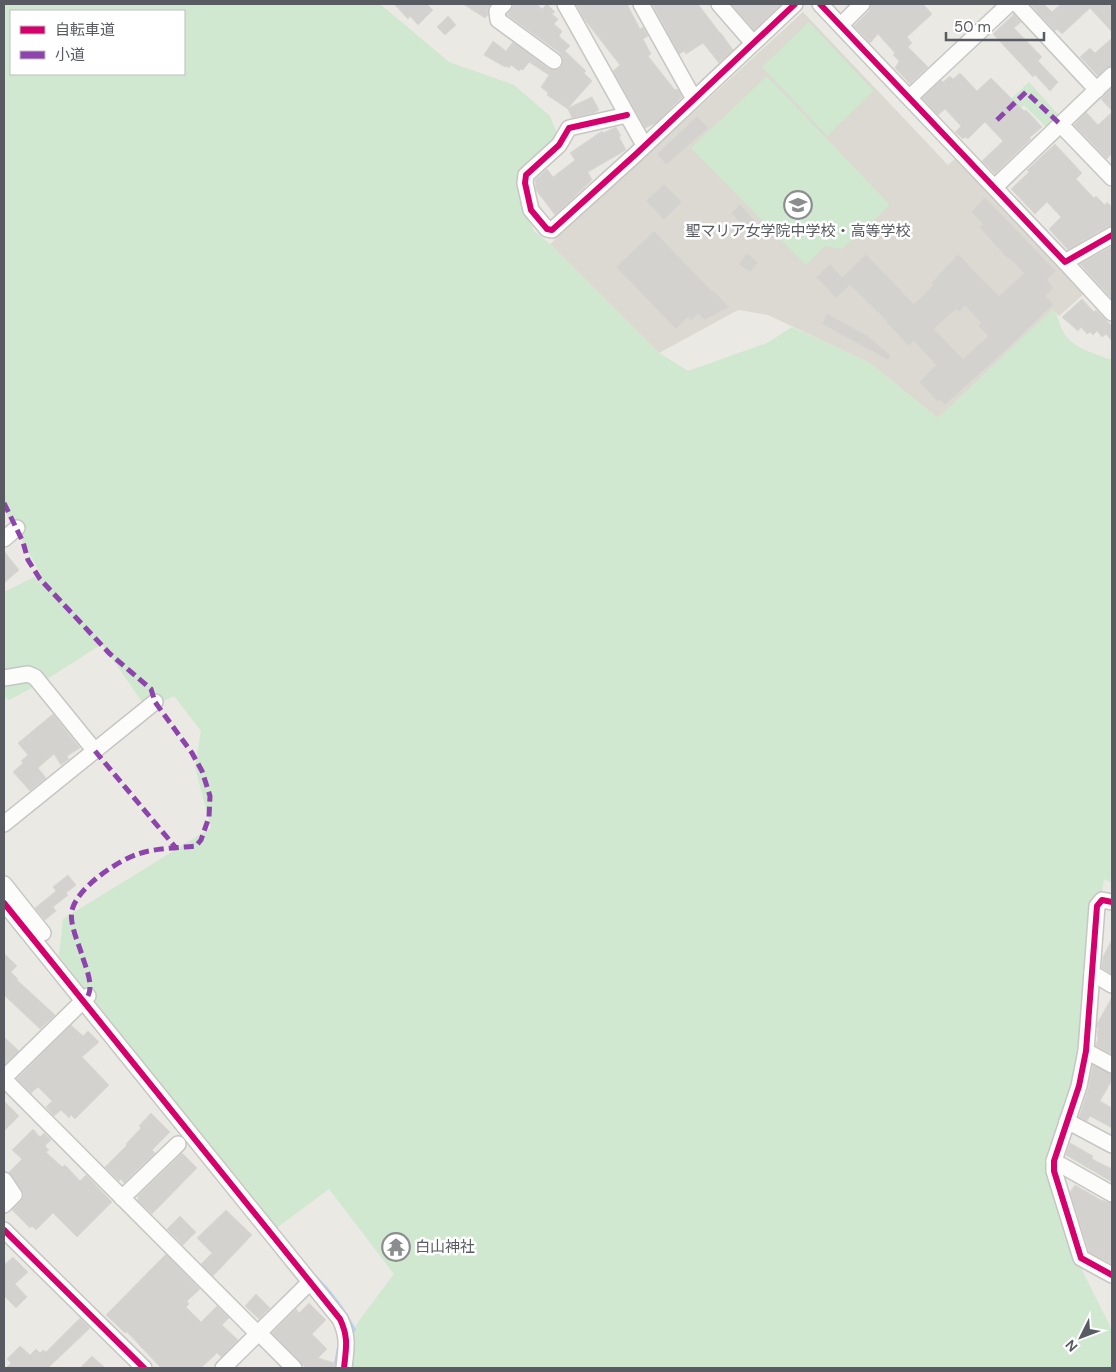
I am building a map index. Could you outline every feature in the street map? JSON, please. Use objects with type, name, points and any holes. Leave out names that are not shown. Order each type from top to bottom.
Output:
[{"type":"street","points":[[504,4],[497,11],[498,20],[554,61]]},
{"type":"street","points":[[565,4],[644,145]]},
{"type":"street","points":[[641,4],[694,99]]},
{"type":"street","points":[[719,4],[753,43]]},
{"type":"street","points":[[627,115],[568,128],[558,145],[526,175],[525,183],[531,210],[546,229],[552,230],[795,4]]},
{"type":"street","points":[[820,4],[1112,312]]},
{"type":"street","points":[[841,25],[862,4]]},
{"type":"street","points":[[910,97],[1009,4]]},
{"type":"street","points":[[1017,4],[1097,90]]},
{"type":"street","points":[[995,187],[1112,76]]},
{"type":"street","points":[[1061,124],[1112,178]]},
{"type":"street","points":[[1065,262],[1112,236]]},
{"type":"street","points":[[4,539],[17,528]]},
{"type":"street","points":[[4,678],[28,674],[35,677],[95,751]]},
{"type":"street","points":[[4,824],[155,702]]},
{"type":"street","points":[[4,884],[43,933]]},
{"type":"street","points":[[1112,902],[1102,900],[1097,906],[1086,1051],[1079,1086],[1054,1161],[1054,1171],[1081,1258],[1112,1275]]},
{"type":"street","points":[[4,903],[85,998],[340,1319],[345,1330],[347,1342],[344,1368]]},
{"type":"street","points":[[1092,973],[1112,985]]},
{"type":"street","points":[[85,998],[4,1079],[294,1368]]},
{"type":"street","points":[[1086,1051],[1112,1065]]},
{"type":"street","points":[[1067,1121],[1112,1145]]},
{"type":"street","points":[[122,1198],[178,1144]]},
{"type":"street","points":[[1054,1161],[1112,1194]]},
{"type":"street","points":[[4,1180],[14,1195],[4,1205]]},
{"type":"street","points":[[4,1230],[144,1368]]},
{"type":"street","points":[[223,1368],[310,1282]]},
{"type":"shaded area","name":"聖マリア女学院中学校・高等学校","points":[[803,12],[948,165],[958,156],[1085,293],[1059,316],[1053,310],[938,418],[870,363],[768,315],[738,310],[659,353],[550,244]]},
{"type":"green space","points":[[4,4],[380,4],[449,62],[514,85],[550,116],[558,136],[520,175],[521,204],[534,231],[550,244],[659,353],[688,371],[767,343],[792,327],[870,363],[938,418],[1053,309],[1064,334],[1075,344],[1109,359],[1112,358],[1112,883],[1104,879],[1089,972],[1087,1057],[1058,1182],[1082,1270],[1112,1330],[1112,1368],[338,1368],[358,1322],[394,1274],[329,1189],[275,1229],[59,956],[63,919],[211,828],[195,767],[201,731],[174,696],[147,709],[102,644],[41,683],[9,700],[4,696],[4,592],[41,574],[4,509]]},
{"type":"green space","points":[[809,22],[874,91],[827,136],[762,67]]},
{"type":"green space","points":[[767,76],[890,205],[842,249],[825,246],[806,265],[691,148]]},
{"type":"green space","points":[[1029,82],[1064,121],[1051,132],[1024,105],[997,130],[988,121]]},
{"type":"building","points":[[394,4],[427,4],[433,10],[418,25],[410,16],[408,19]]},
{"type":"building","points":[[463,4],[491,4],[488,8],[488,15],[485,18]]},
{"type":"building","points":[[513,4],[537,4],[542,9],[547,4],[555,12],[552,14],[558,19],[554,24],[562,31],[559,36],[570,46],[565,51],[586,71],[584,73],[592,81],[568,108],[592,97],[599,110],[572,118],[568,109],[547,95],[548,93],[541,87],[549,75],[529,62],[523,70],[519,71],[511,65],[509,68],[505,67],[484,55],[493,41],[506,51],[513,42],[549,69],[557,70],[562,66],[563,58],[560,53],[507,15]]},
{"type":"building","points":[[576,4],[627,4],[640,29],[643,27],[648,36],[643,39],[651,54],[648,56],[675,90],[678,89],[682,97],[656,123],[645,128],[613,71],[620,65],[584,19]]},
{"type":"building","points":[[652,4],[698,4],[733,50],[719,63],[703,43],[686,54],[684,51],[679,54]]},
{"type":"building","points":[[731,4],[782,4],[754,30]]},
{"type":"building","points":[[871,4],[923,4],[932,14],[907,37],[912,43],[908,47],[928,67],[910,84],[895,68],[899,61],[893,55],[895,53],[878,34],[870,43],[854,26],[869,11]]},
{"type":"building","points":[[1030,4],[1044,4],[1052,12],[1061,4],[1112,4],[1112,32],[1090,8],[1062,34],[1057,29],[1055,31]]},
{"type":"building","points":[[1014,14],[1021,22],[1014,28],[1042,57],[1038,61],[1058,82],[1050,91],[1035,75],[1033,77],[993,34]]},
{"type":"building","points":[[448,16],[456,25],[445,35],[437,27]]},
{"type":"building","points":[[1112,38],[1112,66],[1106,68],[1098,76],[1080,57],[1090,48],[1095,53]]},
{"type":"building","points":[[960,73],[977,91],[991,78],[1042,127],[995,174],[982,161],[1003,141],[985,122],[968,139],[965,137],[963,139],[955,132],[961,126],[945,109],[938,115],[922,98],[941,80],[943,82],[950,76],[953,79]]},
{"type":"building","points":[[1112,88],[1112,111],[1101,99]]},
{"type":"building","points":[[1086,112],[1098,125],[1112,112],[1112,153],[1107,159],[1074,125]]},
{"type":"building","points":[[697,116],[708,128],[666,165],[657,154]]},
{"type":"building","points":[[616,127],[626,150],[588,172],[592,180],[555,215],[536,190],[535,180],[547,169],[553,177],[575,160],[570,153],[602,131],[603,133]]},
{"type":"building","points":[[1055,144],[1082,173],[1076,179],[1094,198],[1096,196],[1105,205],[1107,202],[1112,207],[1112,226],[1107,227],[1068,250],[1049,229],[1061,217],[1047,202],[1035,214],[1011,189],[1029,172],[1027,170]]},
{"type":"building","points":[[664,184],[682,202],[664,220],[646,201]]},
{"type":"building","points":[[985,197],[1056,271],[1047,280],[1054,288],[1046,296],[1054,304],[945,405],[940,400],[938,402],[919,382],[936,365],[914,341],[909,346],[887,321],[850,285],[836,298],[816,277],[830,264],[842,277],[866,254],[914,304],[933,285],[931,283],[958,254],[999,296],[1024,273],[1008,259],[979,227],[983,224],[971,212]],"holes":[[[965,306],[981,323],[978,326],[988,336],[963,359],[934,329],[956,309],[959,312]]]},
{"type":"building","points":[[740,204],[755,221],[746,229],[731,213]]},
{"type":"building","points":[[654,231],[729,307],[705,320],[698,314],[691,321],[688,317],[676,329],[616,267]]},
{"type":"building","points":[[1112,246],[1112,299],[1080,264]]},
{"type":"building","points":[[747,253],[758,262],[750,272],[739,264]]},
{"type":"building","points":[[1082,299],[1094,312],[1096,310],[1112,326],[1112,341],[1106,334],[1102,337],[1097,331],[1093,335],[1090,332],[1087,334],[1081,327],[1078,331],[1062,317]]},
{"type":"building","points":[[827,314],[868,336],[891,356],[888,360],[822,324]]},
{"type":"building","points":[[4,551],[19,570],[4,583]]},
{"type":"building","points":[[53,714],[80,748],[67,756],[69,759],[61,765],[54,754],[38,768],[46,778],[30,791],[13,772],[23,763],[21,761],[28,755],[18,743]]},
{"type":"building","points":[[68,875],[76,885],[66,893],[68,895],[53,907],[56,911],[45,920],[35,908],[56,891],[53,887]]},
{"type":"building","points":[[1112,939],[1112,974],[1102,968],[1103,957]]},
{"type":"building","points":[[4,953],[17,966],[11,972],[17,980],[55,1015],[40,1029],[4,995]]},
{"type":"building","points":[[1112,997],[1112,1054],[1096,1046],[1099,1028],[1097,1028],[1097,1024]]},
{"type":"building","points":[[71,1025],[83,1036],[88,1031],[99,1042],[82,1057],[109,1085],[75,1119],[71,1115],[69,1118],[61,1110],[54,1116],[46,1107],[52,1101],[38,1087],[31,1093],[17,1079]]},
{"type":"building","points":[[4,1037],[19,1051],[4,1065]]},
{"type":"building","points":[[1093,1065],[1112,1074],[1112,1080],[1100,1101],[1112,1108],[1112,1128],[1090,1116],[1087,1121],[1079,1117]]},
{"type":"building","points":[[4,1101],[19,1116],[4,1131]]},
{"type":"building","points":[[151,1113],[170,1132],[152,1150],[155,1153],[124,1183],[121,1179],[119,1181],[105,1167],[127,1145],[141,1128],[139,1126]]},
{"type":"building","points":[[33,1129],[40,1137],[44,1133],[51,1140],[45,1146],[49,1150],[46,1152],[62,1167],[65,1165],[80,1181],[86,1175],[112,1202],[77,1237],[53,1213],[36,1230],[32,1226],[30,1228],[12,1210],[21,1201],[23,1194],[9,1172],[22,1159],[12,1150]]},
{"type":"building","points":[[1070,1143],[1093,1156],[1092,1159],[1112,1169],[1112,1182],[1066,1155]]},
{"type":"building","points":[[182,1153],[197,1168],[152,1214],[137,1200],[139,1198],[137,1197]]},
{"type":"building","points":[[1075,1185],[1101,1200],[1112,1203],[1112,1264],[1089,1252],[1070,1192]]},
{"type":"building","points":[[226,1210],[252,1235],[213,1276],[201,1264],[212,1253],[197,1238]]},
{"type":"building","points":[[180,1216],[196,1232],[183,1245],[167,1229]]},
{"type":"building","points":[[166,1254],[200,1289],[187,1301],[189,1304],[186,1307],[201,1322],[217,1306],[229,1318],[222,1325],[238,1340],[221,1357],[217,1353],[201,1368],[161,1368],[127,1332],[125,1333],[106,1315]]},
{"type":"building","points":[[13,1257],[28,1272],[15,1284],[27,1297],[16,1308],[4,1296],[4,1265]]},
{"type":"building","points":[[256,1294],[270,1308],[259,1319],[245,1306]]},
{"type":"building","points":[[309,1303],[326,1320],[312,1334],[327,1349],[318,1358],[335,1363],[335,1368],[306,1368],[272,1333],[296,1309],[299,1313]]},
{"type":"building","points":[[80,1318],[90,1328],[48,1368],[6,1368],[11,1363],[7,1359],[20,1346],[30,1355],[36,1349],[40,1353],[43,1350],[46,1352]]},
{"type":"building","points":[[92,1356],[105,1368],[80,1368]]},
{"type":"waterway","points":[[315,1277],[337,1302],[354,1330]]},
{"type":"waterway","points":[[335,1368],[339,1347]]},
{"type":"marked path","points":[[997,120],[1026,92],[1061,125]]},
{"type":"marked path","points":[[4,503],[23,542],[28,560],[40,579],[109,653],[151,689],[155,702],[192,753],[202,771],[210,796],[209,817],[201,840],[196,846],[152,850],[129,857],[99,876],[76,901],[71,915],[74,932],[88,975],[90,986],[88,996]]},
{"type":"marked path","points":[[95,751],[176,848]]},
{"type":"cycle path","points":[[627,115],[569,128],[559,145],[526,175],[525,183],[531,210],[547,229],[552,230],[636,154],[795,4]]},
{"type":"cycle path","points":[[820,4],[1065,262],[1112,235]]},
{"type":"cycle path","points":[[1112,902],[1102,900],[1097,906],[1086,1051],[1079,1086],[1054,1161],[1054,1171],[1081,1258],[1112,1275]]},
{"type":"cycle path","points":[[4,903],[340,1319],[346,1338],[344,1368]]},
{"type":"cycle path","points":[[4,1230],[144,1368]]},
{"type":"place","name":"聖マリア女学院中学校・高等学校","points":[[798,205]]},
{"type":"place","name":"白山神社","points":[[396,1247]]}]
